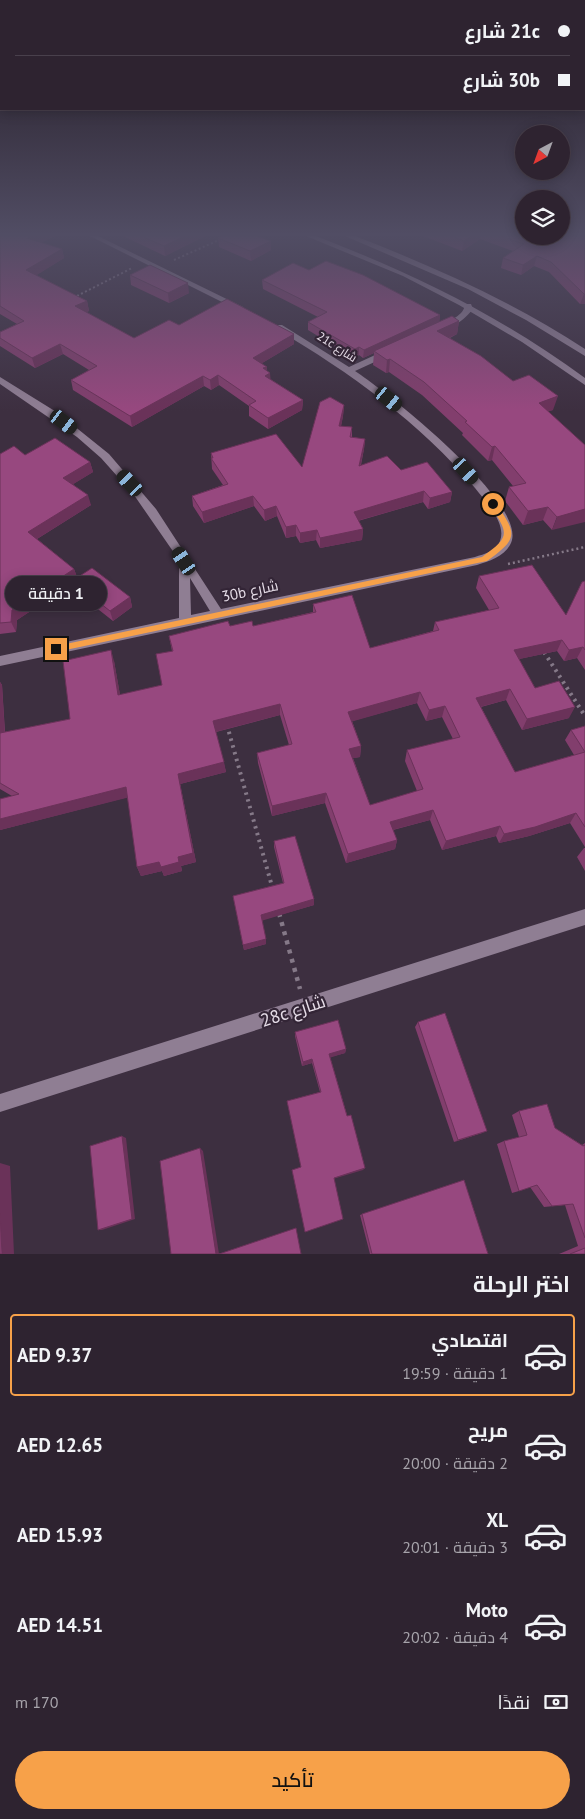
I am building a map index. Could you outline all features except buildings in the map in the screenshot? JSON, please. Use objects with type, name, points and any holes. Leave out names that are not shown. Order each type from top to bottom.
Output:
[{"type":"street","points":[[213,295],[248,312]]},
{"type":"street","points":[[445,295],[522,338],[585,382]]},
{"type":"street","points":[[473,295],[528,317]]},
{"type":"street","points":[[484,295],[528,317],[581,348],[585,353]]},
{"type":"street","points":[[435,331],[462,317],[469,309],[468,306]]},
{"type":"street","name":"21c شارع","points":[[270,323],[312,345],[413,418],[476,482],[507,524],[508,535],[504,545]]},
{"type":"street","points":[[349,370],[401,347]]},
{"type":"street","points":[[0,380],[49,411],[104,456],[130,483],[155,515],[218,614]]},
{"type":"street","name":"30b شارع","points":[[0,661],[484,559],[504,545]]},
{"type":"street","points":[[184,561],[185,621]]},
{"type":"street","name":"28c شارع","points":[[0,1103],[585,917]]},
{"type":"path","points":[[70,302],[79,295]]},
{"type":"path","points":[[484,559],[490,568],[585,547]]},
{"type":"path","points":[[542,650],[585,716]]},
{"type":"path","points":[[226,722],[274,893]]},
{"type":"path","points":[[279,912],[305,1007]]},
{"type":"route","points":[[56,649],[484,559],[504,545],[508,535],[507,524],[493,504]]}]
